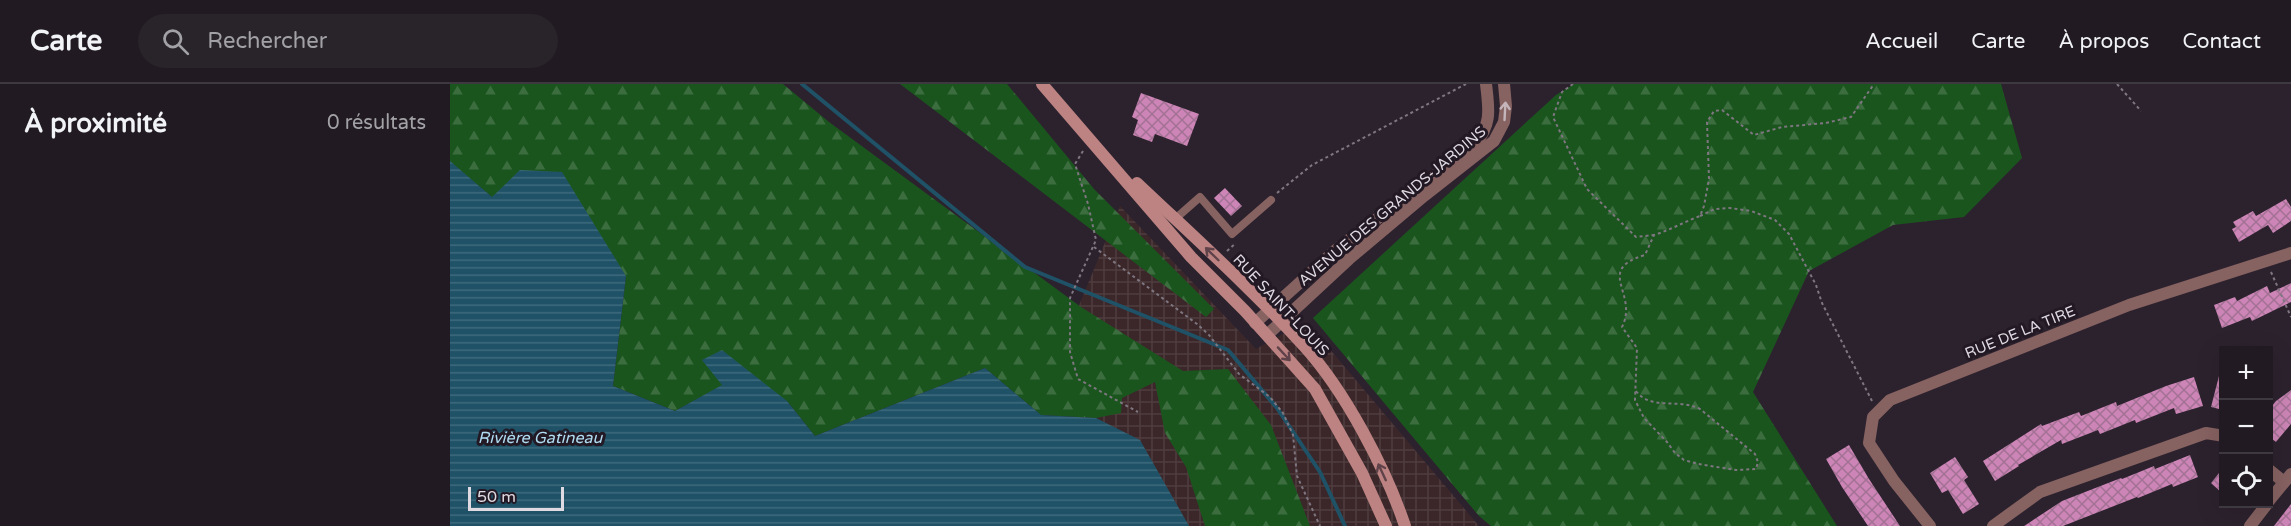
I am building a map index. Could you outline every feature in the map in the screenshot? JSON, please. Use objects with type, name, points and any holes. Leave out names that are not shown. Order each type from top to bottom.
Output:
[{"type":"main road","name":"RUE SAINT-LOUIS","points":[[1042,84],[1191,257],[1297,367],[1327,408],[1362,473],[1386,526]]},
{"type":"main road","name":"RUE SAINT-LOUIS","points":[[1090,139],[1305,347],[1350,411],[1380,467],[1405,526]]},
{"type":"street","name":"AVENUE DES GRANDS-JARDINS","points":[[1255,323],[1337,249],[1475,145],[1486,130],[1489,118],[1486,84]]},
{"type":"street","name":"AVENUE DES GRANDS-JARDINS","points":[[1267,335],[1349,259],[1494,141],[1504,122],[1506,106],[1504,84]]},
{"type":"street","name":"RUE DE LA TIRE","points":[[1878,412],[1890,400],[2129,305],[2291,253]]},
{"type":"street","points":[[1878,412],[1873,417],[1869,443],[1894,481],[1930,526]]},
{"type":"street","points":[[1993,526],[2040,492],[2206,432],[2219,435]]},
{"type":"street","points":[[2273,471],[2287,478],[2273,496]]},
{"type":"street","points":[[2250,526],[2264,508]]},
{"type":"lane","points":[[1175,219],[1200,197],[1232,234],[1271,200]]},
{"type":"path","points":[[1271,200],[1312,165],[1466,84]]},
{"type":"path","points":[[1573,84],[1562,92],[1553,117],[1587,189],[1636,237],[1670,230],[1685,221],[1715,209],[1730,208],[1751,211],[1775,220],[1790,234],[1816,285],[1822,303],[1878,412]]},
{"type":"path","points":[[1700,216],[1709,179],[1707,122],[1714,111],[1722,110],[1754,135],[1782,127],[1826,123],[1851,117],[1874,84]]},
{"type":"path","points":[[2117,84],[2141,111]]},
{"type":"path","points":[[1090,139],[1075,165],[1088,204],[1096,240],[1070,298],[1070,352],[1078,379],[1138,412]]},
{"type":"path","points":[[1636,391],[1641,397],[1650,401],[1692,404],[1700,409],[1755,454],[1758,462],[1756,469],[1720,468],[1684,460],[1644,418],[1635,400],[1637,348],[1622,327],[1628,305],[1619,280],[1621,268],[1630,259],[1645,255],[1654,235]]},
{"type":"path","points":[[1226,253],[1243,237]]},
{"type":"path","points":[[1094,247],[1209,334],[1239,374],[1276,403],[1289,422],[1295,446],[1297,476],[1320,526]]},
{"type":"path","points":[[2266,261],[2291,317]]},
{"type":"shaded area","points":[[1120,206],[1256,349],[1306,321],[1479,526],[1116,526],[1078,308]]},
{"type":"green space","points":[[450,84],[783,84],[829,122],[1081,307],[1183,371],[1228,369],[1271,425],[1310,526],[1205,526],[1186,467],[1165,433],[1155,382],[1122,398],[1121,413],[1096,418],[1041,415],[985,368],[815,436],[787,401],[723,385],[675,411],[613,386],[626,276],[492,197],[450,162]]},
{"type":"green space","points":[[900,84],[1007,84],[1094,189],[1214,309],[1206,317]]},
{"type":"green space","points":[[1574,84],[2001,84],[2022,158],[1964,217],[1893,225],[1809,271],[1753,392],[1837,526],[1491,526],[1479,516],[1313,318],[1556,95]]},
{"type":"water","name":"Rivière Gatineau","points":[[450,161],[492,197],[520,170],[562,172],[626,276],[613,386],[675,411],[722,385],[702,360],[722,350],[787,401],[815,436],[985,368],[1041,415],[1096,418],[1140,440],[1189,526],[450,526]]},
{"type":"building","points":[[1141,93],[1199,114],[1187,146],[1155,134],[1152,142],[1133,135],[1138,120],[1132,117]]},
{"type":"building","points":[[1225,188],[1242,206],[1231,216],[1214,198]]},
{"type":"building","points":[[2286,199],[2291,207],[2291,221],[2273,233],[2268,225],[2239,242],[2232,229],[2236,227],[2233,222],[2253,211],[2256,216]]},
{"type":"building","points":[[2291,283],[2291,302],[2252,321],[2250,317],[2222,328],[2214,305],[2235,297],[2237,301],[2267,286],[2270,293]]},
{"type":"building","points":[[2219,376],[2219,409],[2211,407]]},
{"type":"building","points":[[2194,377],[2203,406],[2176,414],[2174,408],[2100,434],[2098,430],[2062,444],[2061,440],[1995,481],[1983,461],[2041,424],[2042,426],[2079,412],[2081,416],[2116,402],[2117,406]]},
{"type":"building","points":[[2291,390],[2291,424],[2276,442],[2273,440],[2273,405]]},
{"type":"building","points":[[1849,445],[1900,526],[1868,526],[1842,487],[1826,459]]},
{"type":"building","points":[[2190,455],[2198,477],[2173,487],[2172,484],[2063,526],[2024,526],[2062,501],[2154,466],[2155,469]]},
{"type":"building","points":[[1955,457],[1968,477],[1964,480],[1979,504],[1963,514],[1948,490],[1942,493],[1930,473]]},
{"type":"building","points":[[2219,473],[2219,490],[2211,483]]},
{"type":"building","points":[[2291,504],[2291,526],[2274,526]]},
{"type":"waterway","points":[[802,84],[1025,267],[1228,350],[1277,408],[1320,472],[1345,526]]}]
